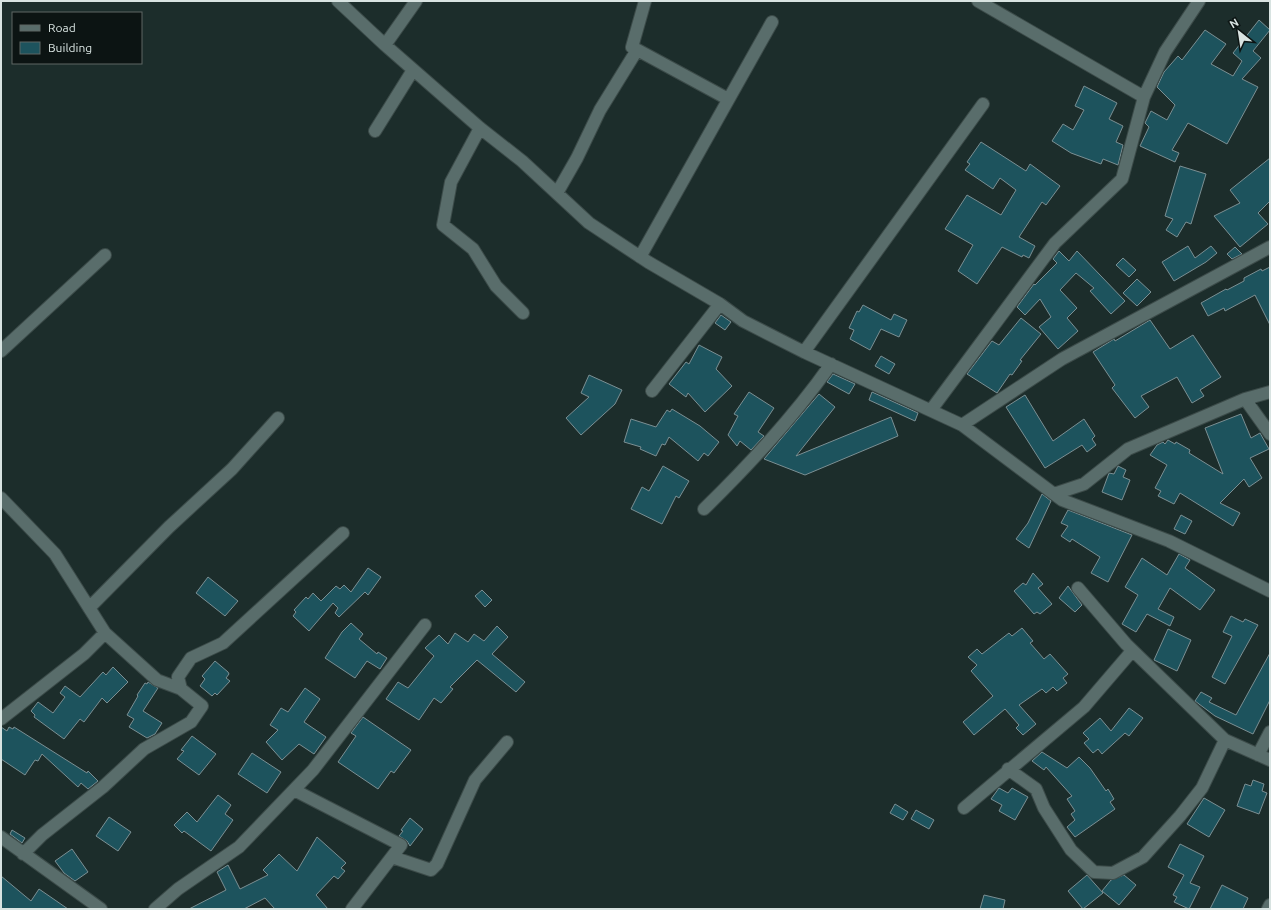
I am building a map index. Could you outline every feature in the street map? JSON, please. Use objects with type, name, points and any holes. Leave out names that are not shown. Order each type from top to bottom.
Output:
[{"type":"street","points":[[338,1],[385,46],[480,128],[522,161],[589,223],[640,257],[720,304],[743,321],[804,352],[962,425],[1054,494],[1072,504],[1169,541],[1270,591]]},
{"type":"street","points":[[385,46],[416,1]]},
{"type":"street","points":[[645,1],[632,47],[728,99]]},
{"type":"street","points":[[978,1],[1144,97]]},
{"type":"street","points":[[931,410],[1055,243],[1122,179],[1144,97],[1165,52],[1199,1]]},
{"type":"street","points":[[640,257],[772,22]]},
{"type":"street","points":[[557,193],[577,158],[600,110],[637,50]]},
{"type":"street","points":[[375,132],[413,70]]},
{"type":"street","points":[[804,352],[983,104]]},
{"type":"street","points":[[480,128],[451,182],[443,225],[473,249],[496,286],[523,313]]},
{"type":"street","points":[[962,425],[1062,359],[1270,247]]},
{"type":"street","points":[[1,351],[105,254]]},
{"type":"street","points":[[652,391],[720,304]]},
{"type":"street","points":[[704,509],[741,473],[814,389],[831,364]]},
{"type":"street","points":[[1054,494],[1084,484],[1128,449],[1245,399],[1270,392]]},
{"type":"street","points":[[1245,399],[1270,434]]},
{"type":"street","points":[[89,608],[169,527],[232,469],[278,418]]},
{"type":"street","points":[[1072,504],[1084,484]]},
{"type":"street","points":[[1,498],[55,554],[105,633],[157,680],[181,689],[202,706],[190,722],[144,749],[103,787],[42,835],[23,854]]},
{"type":"street","points":[[181,689],[178,677],[191,658],[223,643],[343,533]]},
{"type":"street","points":[[1078,588],[1132,651],[1225,740],[1270,760]]},
{"type":"street","points":[[155,909],[178,889],[239,847],[294,790],[312,770],[425,625]]},
{"type":"street","points":[[1,719],[79,658],[105,633]]},
{"type":"street","points":[[964,808],[1008,769],[1084,707],[1132,651]]},
{"type":"street","points":[[1258,755],[1270,732]]},
{"type":"street","points":[[1008,769],[1036,789],[1044,808],[1072,850],[1094,872],[1113,872],[1143,857],[1180,816],[1202,788],[1225,740]]},
{"type":"street","points":[[392,857],[431,870],[437,864],[475,780],[507,742]]},
{"type":"street","points":[[294,790],[401,845],[352,909]]},
{"type":"street","points":[[1,837],[101,909]]},
{"type":"street","points":[[1268,909],[1270,905]]},
{"type":"building","points":[[1259,20],[1270,30],[1253,51],[1261,58],[1242,79],[1258,87],[1227,144],[1188,123],[1172,150],[1179,153],[1175,162],[1140,146],[1149,127],[1145,123],[1151,111],[1167,120],[1175,105],[1157,87],[1164,72],[1178,56],[1182,60],[1205,30],[1226,44],[1211,64],[1233,76],[1242,61],[1233,53]]},
{"type":"building","points":[[1084,86],[1117,103],[1109,119],[1123,126],[1116,142],[1123,145],[1118,165],[1103,159],[1101,164],[1071,153],[1052,141],[1063,124],[1073,130],[1084,110],[1075,106]]},
{"type":"building","points":[[981,142],[1026,171],[1030,164],[1060,186],[1046,205],[1042,202],[1019,237],[1035,246],[1029,258],[1023,255],[1022,257],[1002,247],[977,284],[958,271],[973,245],[945,229],[967,195],[1001,215],[1016,190],[1000,178],[993,189],[965,170],[970,164],[967,162]]},
{"type":"building","points":[[1270,158],[1270,201],[1258,213],[1268,224],[1240,247],[1214,216],[1240,203],[1230,190]]},
{"type":"building","points":[[1180,166],[1206,174],[1191,224],[1186,222],[1177,237],[1166,230],[1173,219],[1165,216]]},
{"type":"building","points":[[1188,246],[1195,258],[1211,246],[1217,253],[1206,262],[1174,281],[1162,262]]},
{"type":"building","points":[[1235,247],[1242,254],[1232,259],[1227,254]]},
{"type":"building","points":[[1059,251],[1069,261],[1077,251],[1125,301],[1111,314],[1090,291],[1094,288],[1076,273],[1060,290],[1077,308],[1067,318],[1078,331],[1058,349],[1039,327],[1051,317],[1040,299],[1025,315],[1017,307],[1034,284],[1035,285],[1057,263],[1053,259]]},
{"type":"building","points":[[1123,258],[1136,270],[1129,277],[1116,265]]},
{"type":"building","points":[[1270,267],[1270,325],[1255,295],[1225,311],[1224,308],[1208,316],[1201,303],[1244,281],[1244,278],[1261,269],[1262,271]]},
{"type":"building","points":[[1137,279],[1151,292],[1137,306],[1123,293]]},
{"type":"building","points":[[863,305],[891,320],[894,314],[907,320],[899,337],[881,329],[870,350],[850,339],[854,330],[849,328],[857,311],[859,312]]},
{"type":"building","points":[[721,315],[731,322],[725,330],[715,323]]},
{"type":"building","points":[[1021,318],[1041,334],[1020,360],[1022,361],[1012,375],[1010,374],[997,393],[967,374],[992,341],[999,345]]},
{"type":"building","points":[[1150,320],[1170,349],[1193,335],[1221,377],[1200,390],[1204,396],[1192,403],[1177,377],[1141,396],[1149,407],[1135,418],[1112,388],[1115,385],[1093,352]]},
{"type":"building","points":[[699,345],[722,357],[716,369],[732,386],[705,412],[688,393],[686,397],[669,384],[686,362],[689,364]]},
{"type":"building","points":[[881,356],[895,364],[889,374],[875,366]]},
{"type":"building","points":[[833,374],[855,384],[849,394],[827,382]]},
{"type":"building","points":[[589,375],[622,390],[615,404],[581,435],[566,418],[589,397],[581,393]]},
{"type":"building","points":[[749,392],[774,408],[758,432],[764,436],[751,450],[740,441],[737,446],[728,435],[738,416],[734,414]]},
{"type":"building","points":[[872,392],[918,413],[915,421],[869,400]]},
{"type":"building","points":[[819,394],[835,407],[796,456],[891,417],[898,436],[805,475],[764,459]]},
{"type":"building","points":[[1025,395],[1053,441],[1084,419],[1095,436],[1092,439],[1096,445],[1087,452],[1082,445],[1045,468],[1006,407]]},
{"type":"building","points":[[672,409],[700,426],[719,442],[708,456],[704,453],[698,461],[669,437],[665,445],[662,444],[656,456],[640,449],[641,447],[624,442],[631,419],[656,427],[667,410],[670,412]]},
{"type":"building","points":[[1241,414],[1251,438],[1260,433],[1269,449],[1250,458],[1262,478],[1249,487],[1244,479],[1220,503],[1240,513],[1233,526],[1180,493],[1174,504],[1158,496],[1161,491],[1155,488],[1167,465],[1150,455],[1157,445],[1163,442],[1165,444],[1168,440],[1175,444],[1176,442],[1190,450],[1189,453],[1223,474],[1205,428]]},
{"type":"building","points":[[663,466],[689,481],[679,498],[676,496],[662,524],[631,509],[642,487],[649,491]]},
{"type":"building","points":[[1118,466],[1126,470],[1123,477],[1130,480],[1122,500],[1102,492],[1109,473],[1114,474]]},
{"type":"building","points":[[1042,494],[1051,501],[1029,548],[1016,539],[1028,523]]},
{"type":"building","points":[[1068,510],[1132,535],[1108,582],[1091,573],[1100,557],[1072,539],[1070,542],[1061,536],[1068,526],[1061,523]]},
{"type":"building","points":[[1181,515],[1192,521],[1185,534],[1174,529]]},
{"type":"building","points":[[1179,554],[1190,560],[1185,568],[1215,590],[1200,610],[1170,588],[1158,609],[1174,617],[1170,626],[1147,614],[1136,632],[1122,624],[1138,595],[1125,587],[1142,558],[1167,575]]},
{"type":"building","points":[[368,568],[381,577],[368,595],[365,592],[339,617],[335,613],[338,608],[333,603],[309,631],[293,616],[296,612],[294,610],[306,597],[308,599],[313,593],[321,601],[336,586],[340,589],[344,585],[351,592]]},
{"type":"building","points":[[1033,573],[1043,584],[1038,588],[1052,604],[1040,614],[1037,612],[1034,614],[1014,591],[1023,583],[1026,585]]},
{"type":"building","points":[[208,577],[238,601],[225,616],[196,593]]},
{"type":"building","points":[[1068,586],[1082,605],[1075,612],[1059,598]]},
{"type":"building","points":[[482,590],[492,600],[485,607],[475,596]]},
{"type":"building","points":[[1231,616],[1243,622],[1245,619],[1258,625],[1225,684],[1212,677],[1232,636],[1223,632]]},
{"type":"building","points":[[351,623],[363,634],[359,639],[377,654],[378,652],[387,658],[380,669],[367,661],[355,678],[325,658],[342,632]]},
{"type":"building","points":[[497,626],[508,637],[492,654],[525,682],[516,692],[477,660],[450,687],[453,689],[441,703],[434,698],[419,720],[386,699],[398,682],[408,688],[434,656],[425,648],[439,635],[448,644],[455,633],[468,642],[474,634],[484,641]]},
{"type":"building","points":[[1022,628],[1033,641],[1030,643],[1044,659],[1050,654],[1068,674],[1063,678],[1067,683],[1057,691],[1053,687],[1046,693],[1042,689],[1019,705],[1036,724],[1023,735],[1016,728],[1019,725],[1005,709],[974,735],[963,722],[993,696],[971,671],[977,665],[968,657],[977,649],[982,654],[1009,633],[1012,636]]},
{"type":"building","points":[[1168,629],[1191,640],[1177,671],[1154,660]]},
{"type":"building","points":[[1270,653],[1270,700],[1253,734],[1215,716],[1195,701],[1201,692],[1212,698],[1209,702],[1236,715]]},
{"type":"building","points":[[215,661],[228,672],[229,674],[226,678],[230,681],[217,695],[215,693],[212,696],[200,686],[205,679],[202,676]]},
{"type":"building","points":[[113,667],[128,682],[107,703],[102,698],[84,722],[80,719],[64,739],[34,717],[35,715],[31,711],[38,702],[53,713],[65,697],[60,693],[65,686],[80,697],[103,672],[106,675]]},
{"type":"building","points":[[148,682],[158,688],[143,711],[162,723],[155,734],[147,738],[129,727],[134,719],[127,715],[138,696],[137,695],[145,683],[147,684]]},
{"type":"building","points":[[305,688],[320,699],[304,722],[326,737],[314,754],[299,744],[282,760],[266,742],[278,730],[270,725],[281,708],[288,712]]},
{"type":"building","points":[[1129,708],[1143,718],[1129,736],[1125,733],[1102,754],[1098,749],[1093,753],[1084,743],[1089,739],[1083,733],[1100,718],[1111,731]]},
{"type":"building","points":[[363,717],[411,750],[394,773],[391,771],[378,789],[338,762],[356,736],[351,733]]},
{"type":"building","points":[[1,727],[7,731],[9,727],[13,729],[14,727],[87,773],[88,771],[98,781],[88,789],[81,783],[78,787],[42,754],[38,761],[35,760],[25,775],[1,759]]},
{"type":"building","points":[[192,736],[216,754],[199,775],[177,759],[184,751],[181,750]]},
{"type":"building","points":[[1042,752],[1067,768],[1079,757],[1090,768],[1106,791],[1108,789],[1114,799],[1110,802],[1115,809],[1075,837],[1067,827],[1075,820],[1071,814],[1075,811],[1067,799],[1072,796],[1046,767],[1044,770],[1032,761]]},
{"type":"building","points":[[252,753],[281,772],[267,793],[238,774]]},
{"type":"building","points":[[1253,780],[1264,784],[1262,791],[1267,793],[1259,814],[1237,806],[1245,784],[1251,786]]},
{"type":"building","points":[[999,788],[1008,793],[1012,788],[1028,797],[1015,820],[999,811],[1002,805],[991,799]]},
{"type":"building","points":[[218,795],[231,805],[225,814],[233,820],[211,851],[184,831],[182,833],[174,825],[187,812],[197,822]]},
{"type":"building","points":[[1204,798],[1225,810],[1209,837],[1187,824]]},
{"type":"building","points":[[895,804],[908,812],[903,820],[890,813]]},
{"type":"building","points":[[916,810],[934,820],[929,829],[911,819]]},
{"type":"building","points":[[109,817],[131,832],[118,851],[96,836]]},
{"type":"building","points":[[410,818],[423,829],[410,846],[407,841],[399,836],[403,831],[401,830]]},
{"type":"building","points":[[12,830],[25,838],[22,843],[10,834]]},
{"type":"building","points":[[317,837],[346,863],[341,868],[345,871],[338,879],[334,876],[316,895],[328,909],[275,909],[265,898],[244,909],[189,909],[226,890],[217,872],[228,865],[240,889],[268,875],[263,870],[279,854],[297,871]]},
{"type":"building","points":[[1180,844],[1204,856],[1190,883],[1200,887],[1189,909],[1174,902],[1177,897],[1173,895],[1184,875],[1168,867]]},
{"type":"building","points":[[72,849],[88,872],[75,881],[64,873],[55,861]]},
{"type":"building","points":[[1087,875],[1103,893],[1083,909],[1068,891]]},
{"type":"building","points":[[1124,875],[1136,885],[1119,905],[1102,891],[1111,880]]},
{"type":"building","points":[[1,876],[31,901],[39,889],[68,909],[1,909]]},
{"type":"building","points":[[1222,885],[1248,898],[1243,909],[1210,909]]},
{"type":"building","points":[[984,895],[1005,900],[1003,909],[980,909]]}]
